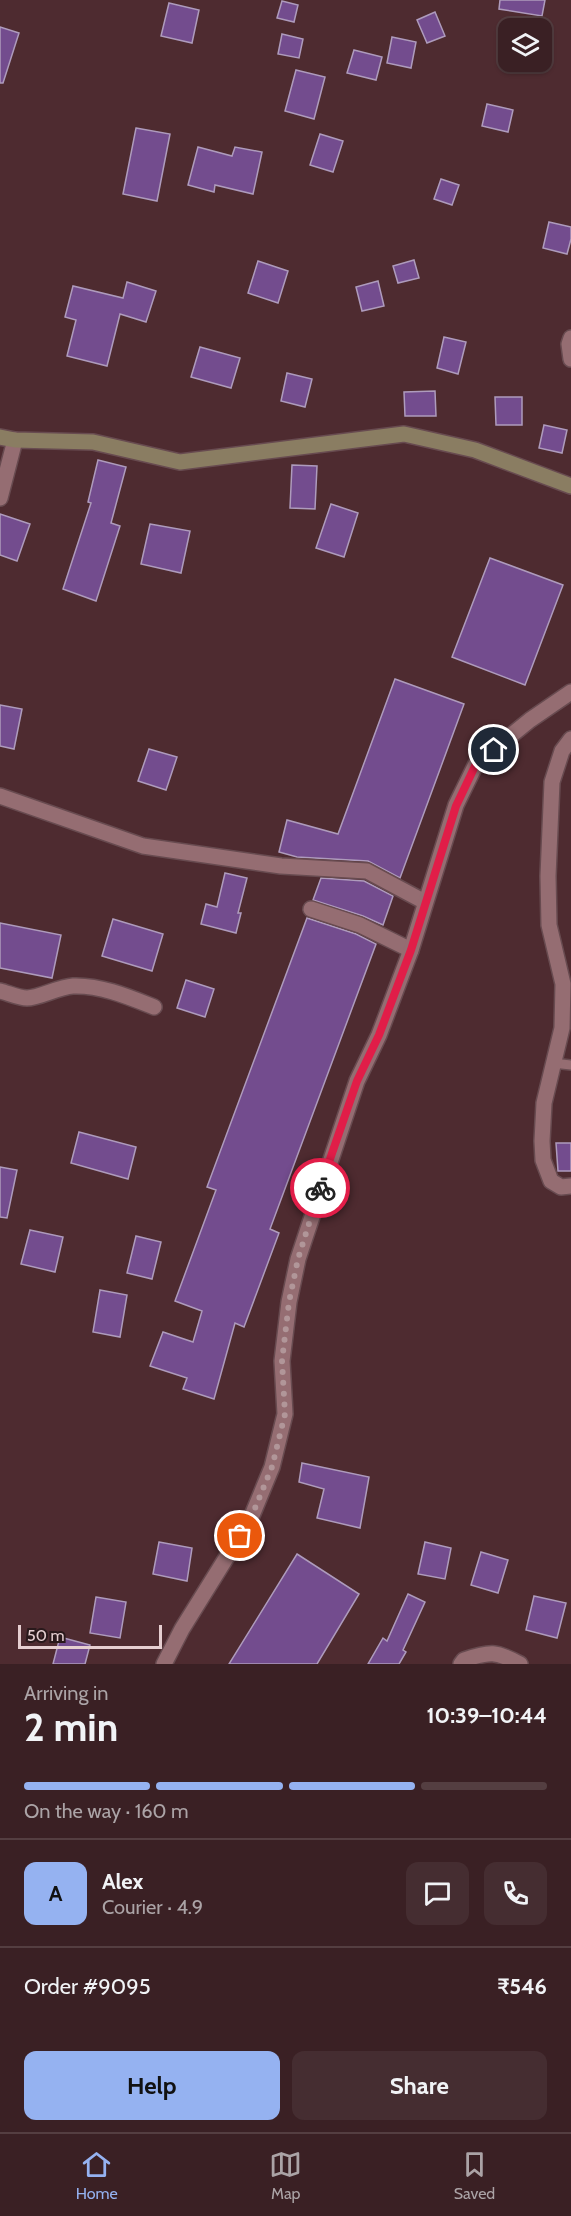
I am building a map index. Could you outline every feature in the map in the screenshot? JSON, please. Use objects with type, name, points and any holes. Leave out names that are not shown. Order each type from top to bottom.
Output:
[{"type":"main road","points":[[8,439],[93,442],[180,462],[404,434],[475,450],[571,486]]},
{"type":"street","points":[[571,338],[569,344],[571,359]]},
{"type":"street","points":[[0,498],[8,439]]},
{"type":"street","points":[[164,1664],[251,1518],[272,1467],[285,1414],[282,1361],[289,1302],[298,1259],[357,1081],[379,1035],[411,950],[456,806],[476,764],[530,720],[571,692]]},
{"type":"street","points":[[571,739],[562,751],[552,782],[549,925],[563,984],[562,1028],[544,1103],[542,1141],[543,1160],[551,1181],[561,1186],[571,1186]]},
{"type":"street","points":[[0,796],[143,846],[281,866],[368,871],[425,902]]},
{"type":"street","points":[[311,909],[360,925],[411,950]]},
{"type":"street","points":[[0,991],[28,998],[54,989],[74,986],[91,987],[124,994],[154,1007]]},
{"type":"street","points":[[461,1664],[464,1660],[489,1652],[501,1654],[520,1664]]},
{"type":"lane","points":[[553,1063],[571,1065]]},
{"type":"building","points":[[500,0],[545,0],[542,16],[499,9]]},
{"type":"building","points":[[282,1],[298,5],[294,22],[277,18]]},
{"type":"building","points":[[169,3],[199,10],[192,43],[161,36]]},
{"type":"building","points":[[435,12],[445,36],[427,43],[417,20]]},
{"type":"building","points":[[0,27],[19,33],[3,83],[0,83]]},
{"type":"building","points":[[282,34],[303,39],[299,58],[278,54]]},
{"type":"building","points":[[392,37],[416,42],[411,68],[387,63]]},
{"type":"building","points":[[354,50],[382,57],[376,80],[347,73]]},
{"type":"building","points":[[296,70],[325,77],[314,119],[285,111]]},
{"type":"building","points":[[487,104],[513,110],[508,132],[482,126]]},
{"type":"building","points":[[136,128],[170,134],[157,201],[123,194]]},
{"type":"building","points":[[320,134],[343,141],[333,172],[310,165]]},
{"type":"building","points":[[198,147],[232,156],[235,147],[262,152],[253,194],[215,185],[214,192],[188,185]]},
{"type":"building","points":[[441,179],[459,185],[452,205],[434,199]]},
{"type":"building","points":[[549,222],[571,227],[567,254],[543,248]]},
{"type":"building","points":[[414,260],[419,278],[398,283],[393,266]]},
{"type":"building","points":[[258,261],[288,271],[278,303],[248,293]]},
{"type":"building","points":[[378,281],[384,306],[362,311],[356,287]]},
{"type":"building","points":[[127,282],[156,291],[146,322],[120,314],[107,366],[67,356],[76,320],[65,317],[73,286],[123,298]]},
{"type":"building","points":[[444,337],[466,342],[458,374],[437,368]]},
{"type":"building","points":[[200,347],[240,358],[231,388],[191,377]]},
{"type":"building","points":[[287,373],[312,379],[305,407],[281,401]]},
{"type":"building","points":[[435,391],[436,416],[405,416],[404,392]]},
{"type":"building","points":[[495,397],[522,397],[522,425],[496,425]]},
{"type":"building","points":[[544,425],[567,430],[562,453],[539,448]]},
{"type":"building","points":[[98,460],[126,467],[111,523],[120,526],[96,601],[63,589],[91,503],[88,502]]},
{"type":"building","points":[[292,465],[317,466],[315,509],[290,508]]},
{"type":"building","points":[[331,504],[358,513],[344,557],[316,548]]},
{"type":"building","points":[[0,514],[30,524],[17,561],[0,555]]},
{"type":"building","points":[[150,524],[190,531],[181,573],[141,564]]},
{"type":"building","points":[[490,558],[563,585],[525,685],[452,657]]},
{"type":"building","points":[[395,679],[464,704],[400,878],[368,861],[297,857],[279,852],[287,820],[338,834]]},
{"type":"building","points":[[0,705],[22,709],[14,749],[0,746]]},
{"type":"building","points":[[149,749],[177,757],[166,790],[138,781]]},
{"type":"building","points":[[225,873],[247,878],[238,913],[241,913],[236,933],[201,924],[206,904],[217,907]]},
{"type":"building","points":[[321,878],[364,881],[393,896],[383,925],[313,900]]},
{"type":"building","points":[[307,918],[356,934],[376,944],[270,1229],[279,1233],[244,1327],[235,1323],[214,1399],[183,1389],[187,1378],[150,1366],[163,1332],[193,1342],[202,1311],[175,1301],[216,1190],[207,1187]]},
{"type":"building","points":[[113,919],[163,934],[152,971],[102,956]]},
{"type":"building","points":[[0,923],[61,935],[52,978],[0,968]]},
{"type":"building","points":[[186,980],[214,989],[205,1017],[177,1008]]},
{"type":"building","points":[[79,1132],[136,1147],[128,1179],[71,1163]]},
{"type":"building","points":[[556,1143],[571,1143],[571,1171],[558,1171]]},
{"type":"building","points":[[0,1167],[17,1170],[7,1218],[0,1217]]},
{"type":"building","points":[[30,1230],[63,1237],[55,1272],[21,1264]]},
{"type":"building","points":[[136,1236],[161,1242],[152,1279],[127,1273]]},
{"type":"building","points":[[100,1290],[127,1295],[120,1337],[93,1332]]},
{"type":"building","points":[[302,1463],[369,1477],[360,1528],[317,1518],[324,1489],[299,1482]]},
{"type":"building","points":[[159,1542],[192,1548],[187,1581],[153,1574]]},
{"type":"building","points":[[425,1542],[451,1548],[445,1579],[418,1574]]},
{"type":"building","points":[[481,1552],[508,1560],[498,1593],[471,1585]]},
{"type":"building","points":[[297,1554],[359,1594],[317,1664],[229,1664]]},
{"type":"building","points":[[408,1594],[425,1602],[403,1650],[406,1652],[399,1664],[368,1664],[383,1638],[387,1641]]},
{"type":"building","points":[[534,1596],[566,1603],[557,1638],[526,1630]]},
{"type":"building","points":[[96,1597],[126,1602],[120,1638],[90,1633]]},
{"type":"building","points":[[60,1637],[90,1645],[85,1664],[53,1664]]},
{"type":"way so far","points":[[240,1536],[251,1518],[272,1467],[285,1414],[282,1361],[289,1302],[298,1259],[320,1188]]},
{"type":"route","points":[[320,1188],[357,1081],[379,1035],[411,950],[456,806],[476,764],[494,750]]}]
